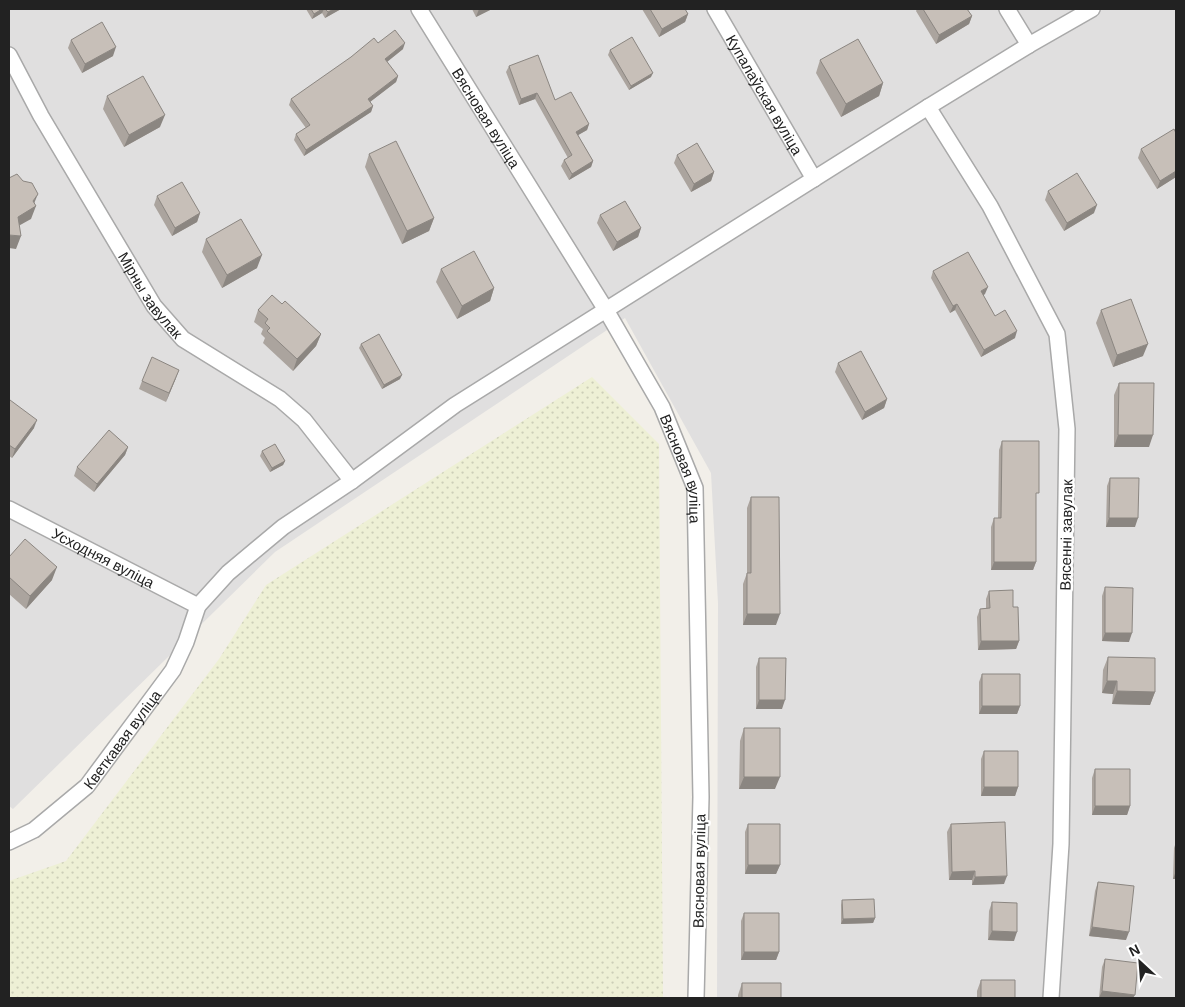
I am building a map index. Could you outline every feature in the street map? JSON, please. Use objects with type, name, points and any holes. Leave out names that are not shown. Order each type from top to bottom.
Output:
[{"type":"street","name":"Вясновая вуліца","points":[[419,9],[606,310],[662,407],[695,488],[700,797],[696,998]]},
{"type":"street","name":"Купалаўская вуліца","points":[[715,9],[814,179]]},
{"type":"street","points":[[1007,9],[1029,45]]},
{"type":"street","points":[[198,606],[228,573],[283,527],[352,481],[455,405],[928,107],[1092,9]]},
{"type":"street","name":"Мірны завулак","points":[[9,55],[41,116],[154,306],[183,339],[280,399],[304,420],[352,481]]},
{"type":"street","name":"Вясенні завулак","points":[[928,107],[990,206],[1057,334],[1067,429],[1061,844],[1051,998]]},
{"type":"street","name":"Усходняя вуліца","points":[[9,509],[198,606]]},
{"type":"street","name":"Кветкавая вуліца","points":[[9,842],[34,830],[87,786],[173,670],[186,642],[198,606]]},
{"type":"shaded area","points":[[9,9],[1176,9],[1176,998],[717,998],[718,603],[711,473],[625,318],[275,552],[13,809],[9,806]]},
{"type":"green space","points":[[592,377],[659,444],[663,998],[9,998],[9,881],[66,861],[219,659],[266,585]]},
{"type":"building","points":[[311,9],[322,9],[314,14]]},
{"type":"building","points":[[650,9],[685,9],[688,14],[662,29]]},
{"type":"building","points":[[923,9],[967,9],[972,16],[939,35]]},
{"type":"building","points":[[102,22],[116,47],[85,64],[71,40]]},
{"type":"building","points":[[395,30],[405,43],[385,59],[398,76],[368,99],[373,106],[306,150],[296,134],[310,125],[291,99],[351,57],[374,38],[378,43]]},
{"type":"building","points":[[632,37],[653,73],[631,86],[610,50]]},
{"type":"building","points":[[858,39],[883,83],[846,104],[820,60]]},
{"type":"building","points":[[538,55],[555,100],[571,92],[589,124],[576,132],[593,161],[572,174],[564,160],[572,155],[537,93],[521,99],[509,66]]},
{"type":"building","points":[[143,76],[165,115],[129,135],[107,96]]},
{"type":"building","points":[[1174,129],[1176,133],[1176,171],[1160,181],[1141,149]]},
{"type":"building","points":[[396,141],[434,218],[407,231],[369,154]]},
{"type":"building","points":[[697,143],[714,172],[694,184],[677,155]]},
{"type":"building","points":[[1077,173],[1097,205],[1067,223],[1048,191]]},
{"type":"building","points":[[17,174],[23,181],[32,183],[38,194],[33,201],[36,206],[18,217],[21,236],[9,235],[9,178]]},
{"type":"building","points":[[182,182],[200,213],[175,228],[157,196]]},
{"type":"building","points":[[625,201],[641,228],[617,242],[600,215]]},
{"type":"building","points":[[241,219],[262,255],[227,275],[206,239]]},
{"type":"building","points":[[474,251],[494,288],[462,306],[441,269]]},
{"type":"building","points":[[968,252],[988,287],[981,291],[995,316],[1005,310],[1017,331],[984,350],[957,304],[953,306],[933,271]]},
{"type":"building","points":[[272,295],[282,304],[285,301],[321,334],[297,359],[267,331],[270,328],[265,323],[268,319],[258,310]]},
{"type":"building","points":[[1131,299],[1148,344],[1117,355],[1101,310]]},
{"type":"building","points":[[379,334],[402,375],[384,385],[361,344]]},
{"type":"building","points":[[861,351],[887,399],[865,412],[838,363]]},
{"type":"building","points":[[152,357],[179,370],[169,393],[142,381]]},
{"type":"building","points":[[1119,383],[1154,383],[1153,435],[1118,435]]},
{"type":"building","points":[[10,400],[37,420],[15,449],[9,445]]},
{"type":"building","points":[[109,430],[128,447],[97,484],[77,467]]},
{"type":"building","points":[[1002,441],[1039,441],[1039,493],[1036,493],[1036,562],[994,562],[994,518],[1001,518]]},
{"type":"building","points":[[275,444],[285,461],[272,468],[262,451]]},
{"type":"building","points":[[1110,478],[1139,478],[1138,518],[1109,518]]},
{"type":"building","points":[[751,497],[779,497],[780,614],[747,614],[747,573],[751,573]]},
{"type":"building","points":[[25,539],[57,567],[30,596],[9,577],[9,557]]},
{"type":"building","points":[[1105,587],[1133,588],[1132,633],[1105,633]]},
{"type":"building","points":[[1013,590],[1013,607],[1018,607],[1019,641],[981,641],[980,609],[990,608],[989,591]]},
{"type":"building","points":[[1108,657],[1155,658],[1155,692],[1117,691],[1117,681],[1107,681]]},
{"type":"building","points":[[759,658],[786,658],[785,700],[759,700]]},
{"type":"building","points":[[982,674],[1020,674],[1020,706],[982,706]]},
{"type":"building","points":[[744,728],[780,728],[780,777],[744,777]]},
{"type":"building","points":[[984,751],[1018,751],[1018,787],[984,787]]},
{"type":"building","points":[[1095,769],[1130,769],[1130,806],[1095,806]]},
{"type":"building","points":[[1005,822],[1007,876],[975,877],[975,871],[952,872],[951,824]]},
{"type":"building","points":[[748,824],[780,824],[780,865],[748,865]]},
{"type":"building","points":[[1098,882],[1134,886],[1129,932],[1092,927]]},
{"type":"building","points":[[874,899],[875,918],[843,919],[842,900]]},
{"type":"building","points":[[992,902],[1017,903],[1017,932],[992,931]]},
{"type":"building","points":[[744,913],[779,913],[779,952],[744,952]]},
{"type":"building","points":[[1105,959],[1138,963],[1135,995],[1102,991]]},
{"type":"building","points":[[981,980],[1015,980],[1015,998],[981,998]]},
{"type":"building","points":[[742,983],[781,983],[781,998],[742,998]]}]
